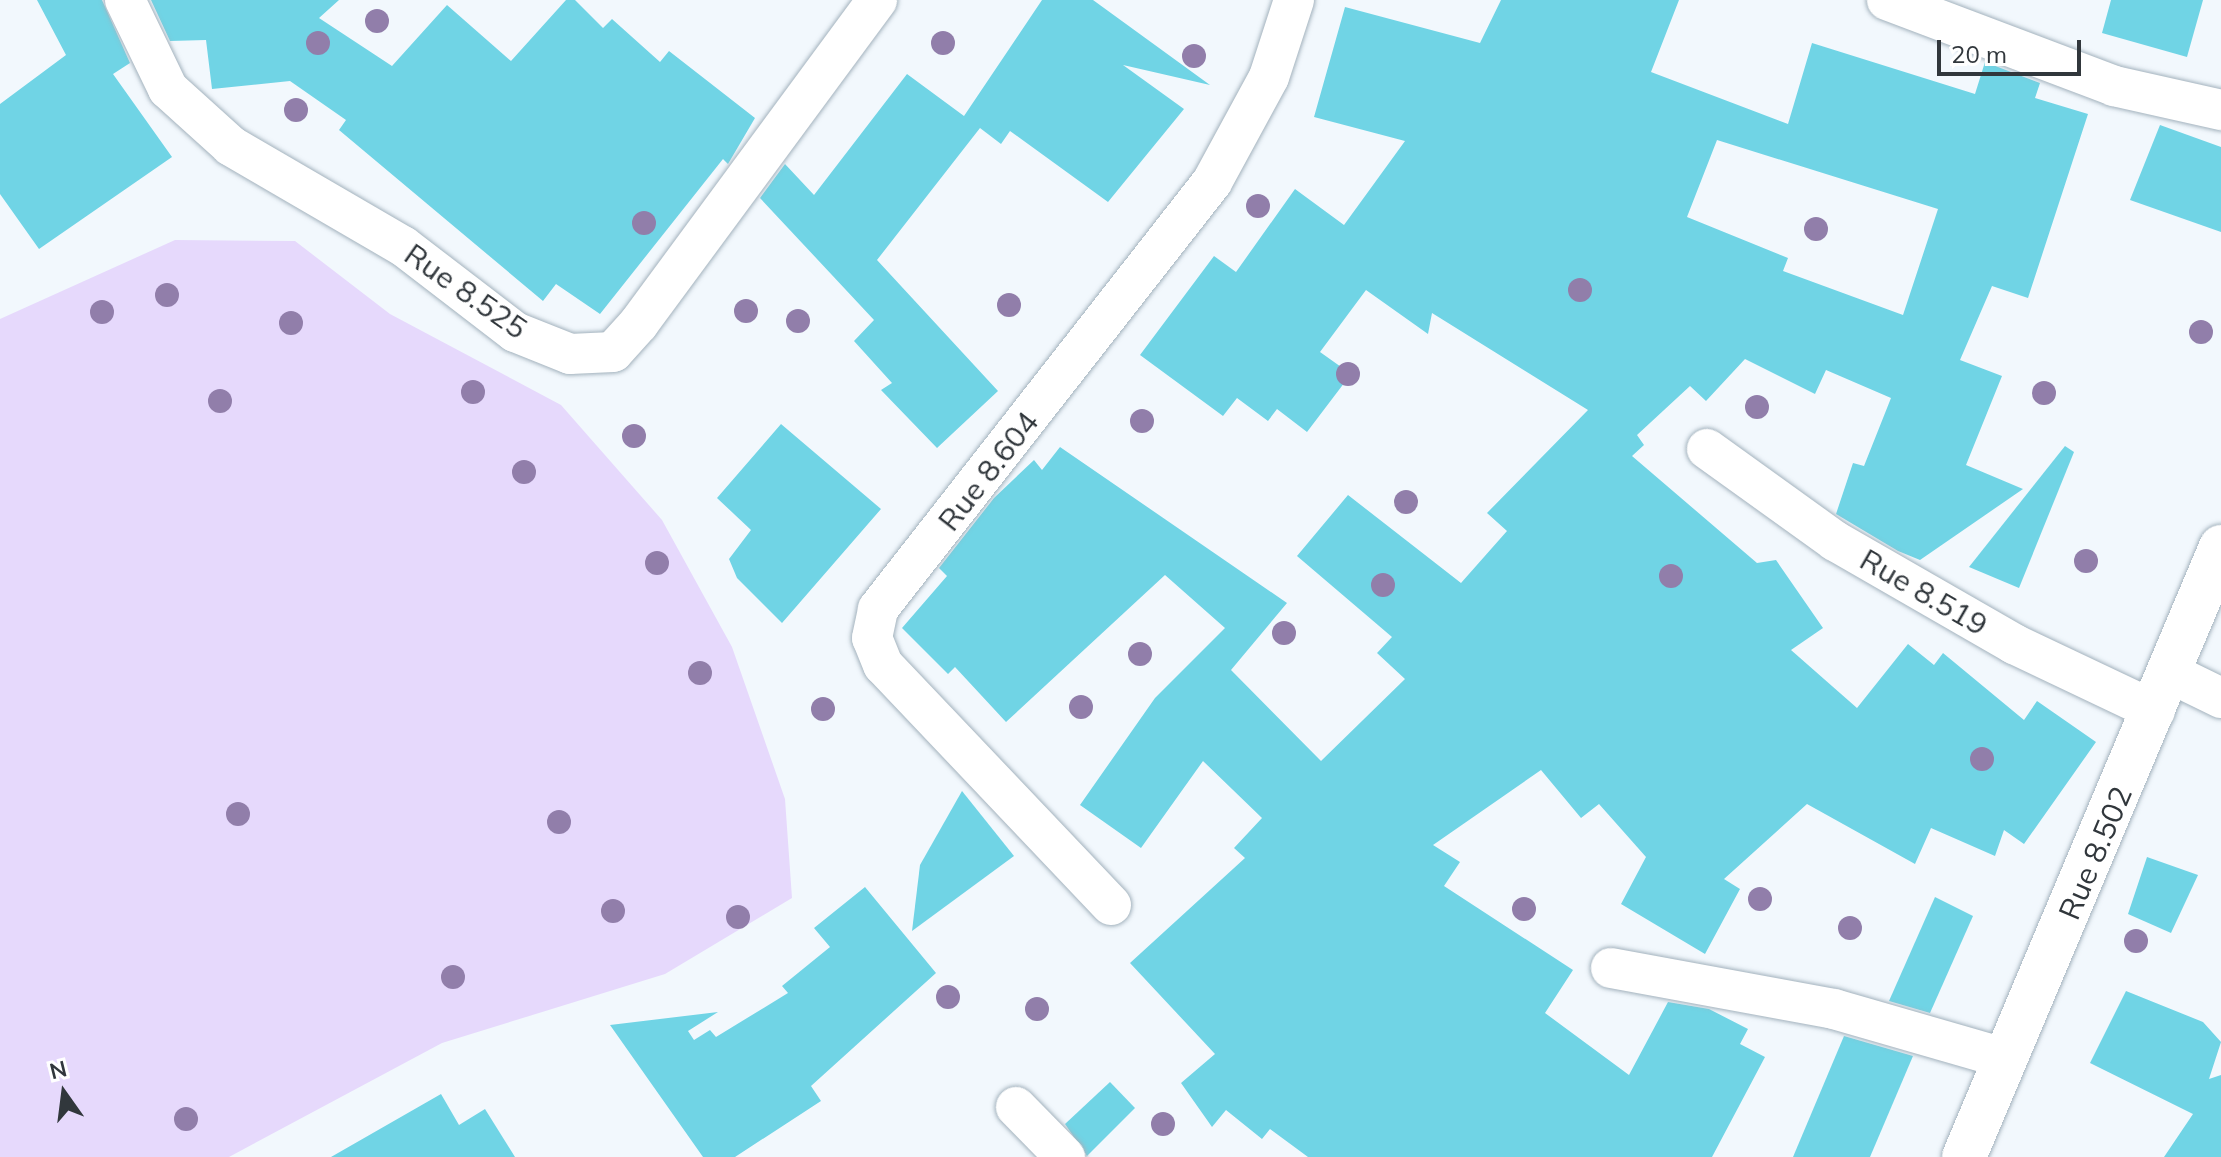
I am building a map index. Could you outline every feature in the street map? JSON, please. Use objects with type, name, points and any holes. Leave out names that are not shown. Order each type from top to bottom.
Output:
[{"type":"main road","name":"Rue 8.502","points":[[1964,1157],[2163,692],[2221,547]]},
{"type":"street","name":"Rue 8.525","points":[[125,0],[168,89],[231,146],[391,238],[515,332],[570,354],[613,352],[630,333],[877,0]]},
{"type":"street","name":"Rue 8.604","points":[[1111,905],[883,665],[872,638],[878,609],[1212,182],[1269,77],[1294,0]]},
{"type":"street","points":[[1887,0],[2114,86],[2221,110]]},
{"type":"street","name":"Rue 8.519","points":[[1707,449],[1849,549],[2014,644],[2163,692],[2221,698]]},
{"type":"street","points":[[1611,968],[1834,1009],[2007,1059]]},
{"type":"street","points":[[1016,1107],[1065,1157]]},
{"type":"shaded area","points":[[175,240],[295,241],[390,314],[561,405],[662,520],[732,647],[785,799],[792,898],[665,974],[442,1043],[229,1157],[0,1157],[0,319]]},
{"type":"building","points":[[37,0],[102,0],[130,63],[113,74],[172,157],[39,249],[0,194],[0,104],[66,55]]},
{"type":"building","points":[[151,0],[339,0],[319,18],[392,66],[447,5],[511,61],[566,0],[575,0],[603,28],[612,19],[660,62],[669,51],[755,118],[728,164],[723,159],[600,314],[556,284],[543,301],[339,130],[346,120],[290,81],[212,89],[206,40],[170,41]]},
{"type":"building","points":[[1042,0],[1093,0],[1210,85],[1123,65],[1184,109],[1108,202],[1010,131],[1001,144],[980,128],[877,260],[998,391],[937,448],[881,390],[892,383],[854,341],[874,320],[760,198],[785,164],[814,195],[907,74],[964,116]]},
{"type":"building","points":[[1501,0],[1679,0],[1651,72],[1788,124],[1812,43],[1975,94],[1985,62],[2040,83],[2035,98],[2088,114],[2028,298],[1992,286],[1960,360],[2002,376],[1966,465],[2023,489],[1920,560],[1898,551],[1836,514],[1853,463],[1864,466],[1891,398],[1826,370],[1815,394],[1745,359],[1706,401],[1690,386],[1637,435],[1644,445],[1632,456],[1757,563],[1776,560],[1823,628],[1791,650],[1857,708],[1908,644],[1934,665],[1943,653],[2024,720],[2037,701],[2096,742],[2024,844],[2004,830],[1995,856],[1931,828],[1915,864],[1807,804],[1724,879],[1740,889],[1705,954],[1621,904],[1646,857],[1599,804],[1581,818],[1541,770],[1433,845],[1460,862],[1444,886],[1573,970],[1545,1013],[1629,1075],[1668,1002],[1709,1009],[1748,1029],[1740,1044],[1765,1057],[1712,1157],[1308,1157],[1270,1129],[1262,1139],[1226,1110],[1212,1127],[1181,1083],[1215,1054],[1130,963],[1245,858],[1234,848],[1262,818],[1203,761],[1141,848],[1080,805],[1155,698],[1225,628],[1165,575],[1006,722],[955,667],[948,674],[902,628],[947,576],[939,568],[994,498],[1034,460],[1042,470],[1060,447],[1287,603],[1231,670],[1321,761],[1405,679],[1377,653],[1392,637],[1297,556],[1348,495],[1461,583],[1507,531],[1487,513],[1588,410],[1432,313],[1428,334],[1366,290],[1320,352],[1351,374],[1307,432],[1277,409],[1268,421],[1237,398],[1223,416],[1140,355],[1214,256],[1236,272],[1295,189],[1344,225],[1405,141],[1314,117],[1345,7],[1480,43]],"holes":[[[1717,140],[1938,209],[1903,315],[1783,271],[1788,258],[1687,217]]]},
{"type":"building","points":[[2111,0],[2203,0],[2187,57],[2102,33]]},
{"type":"building","points":[[2160,125],[2221,147],[2221,232],[2130,200]]},
{"type":"building","points":[[781,424],[881,509],[782,623],[737,578],[729,559],[751,530],[717,498]]},
{"type":"building","points":[[2065,446],[2074,452],[2019,588],[1969,567]]},
{"type":"building","points":[[962,791],[1014,856],[912,931],[920,865]]},
{"type":"building","points":[[2147,857],[2198,875],[2171,933],[2128,914]]},
{"type":"building","points":[[865,887],[936,973],[811,1086],[821,1101],[735,1157],[703,1157],[610,1025],[718,1012],[688,1031],[694,1040],[710,1030],[716,1037],[788,993],[782,986],[830,947],[814,928]]},
{"type":"building","points":[[1935,897],[1973,916],[1930,1013],[1889,1001]]},
{"type":"building","points":[[2126,991],[2203,1022],[2221,1042],[2209,1079],[2221,1075],[2221,1157],[2164,1157],[2193,1114],[2090,1063]]},
{"type":"building","points":[[1844,1036],[1913,1056],[1870,1157],[1793,1157]]},
{"type":"building","points":[[1110,1082],[1135,1108],[1087,1156],[1065,1124]]},
{"type":"building","points":[[441,1094],[459,1125],[485,1109],[515,1157],[331,1157]]}]
